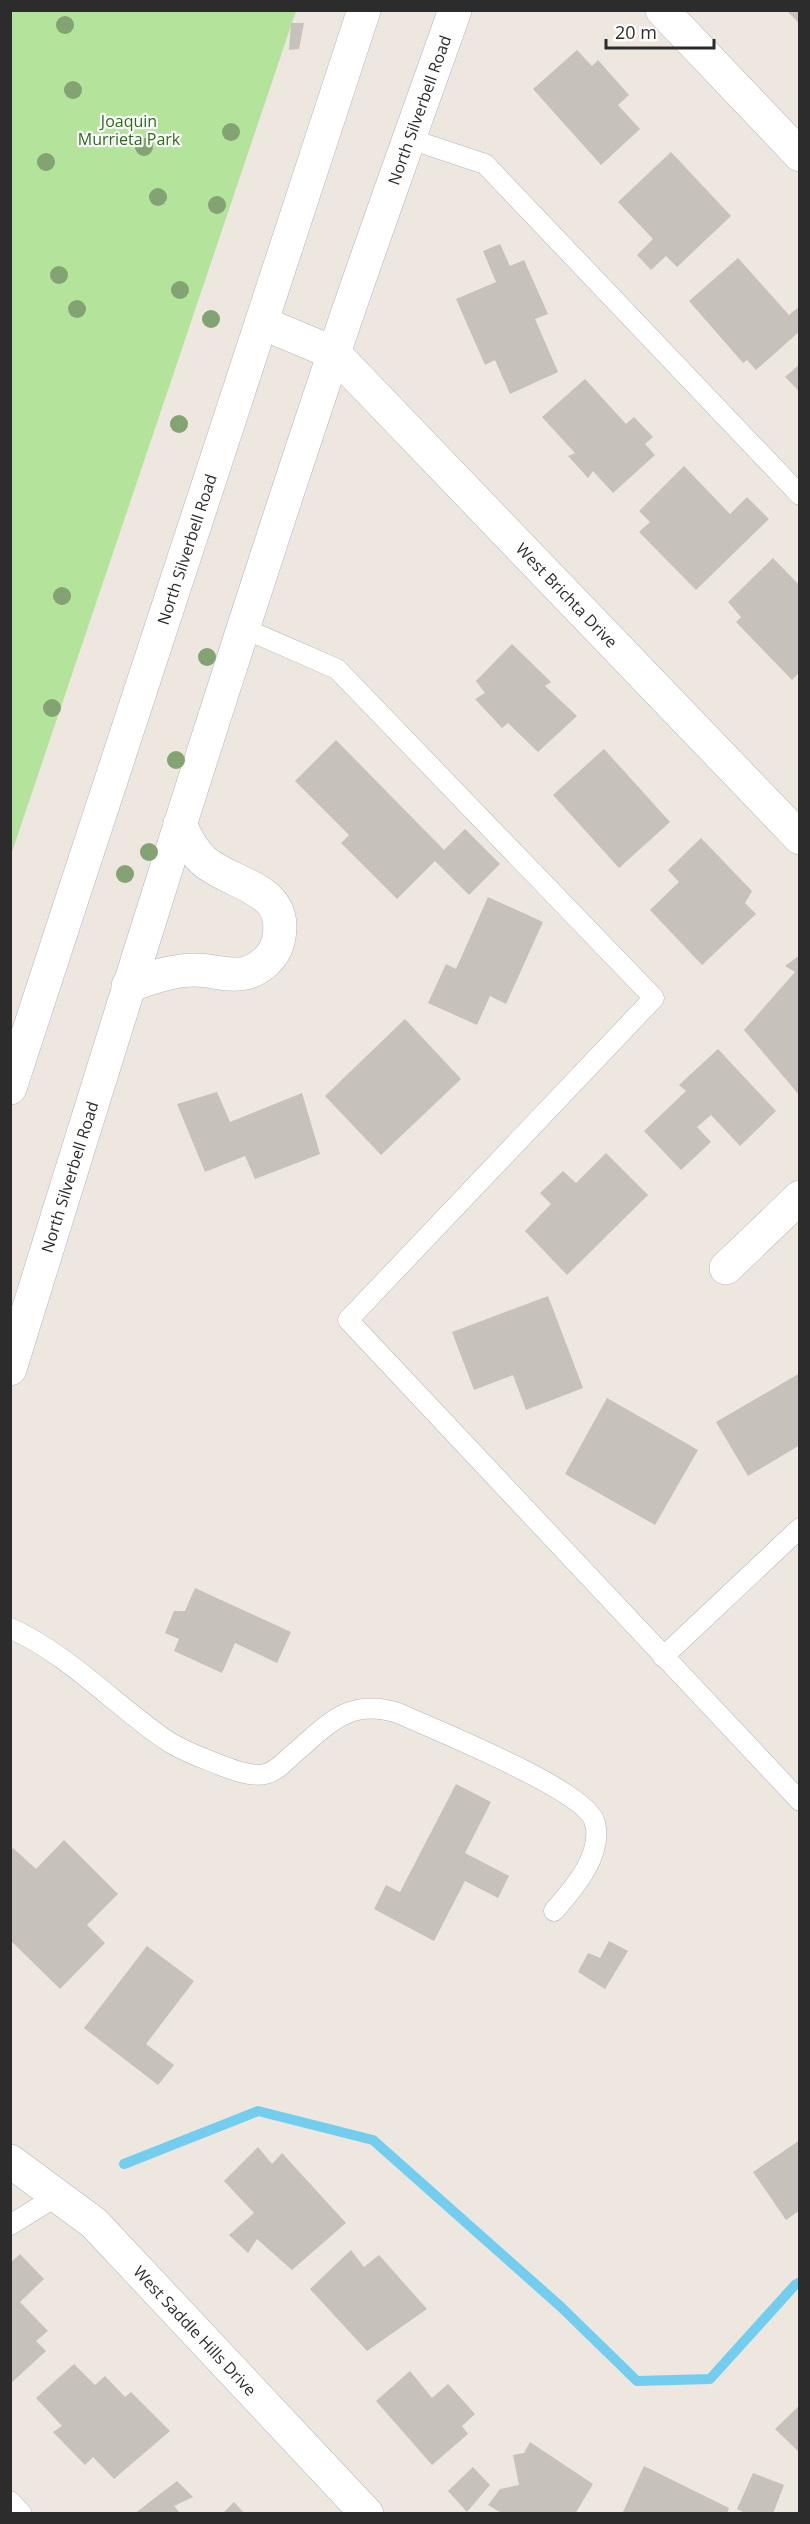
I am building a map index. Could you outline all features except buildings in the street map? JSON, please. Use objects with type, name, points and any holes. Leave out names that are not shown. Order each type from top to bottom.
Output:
[{"type":"main road","name":"North Silverbell Road","points":[[10,1088],[364,10]]},
{"type":"main road","name":"North Silverbell Road","points":[[10,1369],[128,986],[243,628],[334,353],[455,10]]},
{"type":"main road","points":[[662,10],[800,155]]},
{"type":"main road","points":[[262,323],[334,353]]},
{"type":"main road","name":"West Brichta Drive","points":[[334,353],[800,838]]},
{"type":"main road","points":[[128,986],[161,974],[195,970],[230,974],[245,973],[259,967],[270,958],[277,945],[279,924],[273,903],[263,892],[221,873],[204,861],[189,844],[180,824]]},
{"type":"main road","points":[[726,1268],[800,1197]]},
{"type":"main road","name":"West Saddle Hills Drive","points":[[10,2161],[94,2223],[367,2514]]},
{"type":"lane","points":[[410,139],[485,164],[800,495]]},
{"type":"lane","points":[[243,628],[336,669],[654,999],[348,1320],[800,1801]]},
{"type":"lane","points":[[663,1657],[800,1528]]},
{"type":"lane","points":[[10,1628],[23,1634],[84,1676],[168,1741],[230,1769],[248,1774],[265,1774],[280,1766],[337,1718],[357,1708],[380,1707],[398,1713],[549,1782],[580,1804],[595,1821],[597,1843],[578,1883],[554,1911]]},
{"type":"lane","points":[[10,2225],[57,2196]]},
{"type":"lane","points":[[10,2501],[22,2514]]},
{"type":"green space","name":"Joaquin Murrieta Park","points":[[11,11],[296,11],[11,855]]},
{"type":"waterway","points":[[124,2164],[258,2111],[373,2140],[560,2306],[637,2381],[710,2379],[800,2282]]}]
